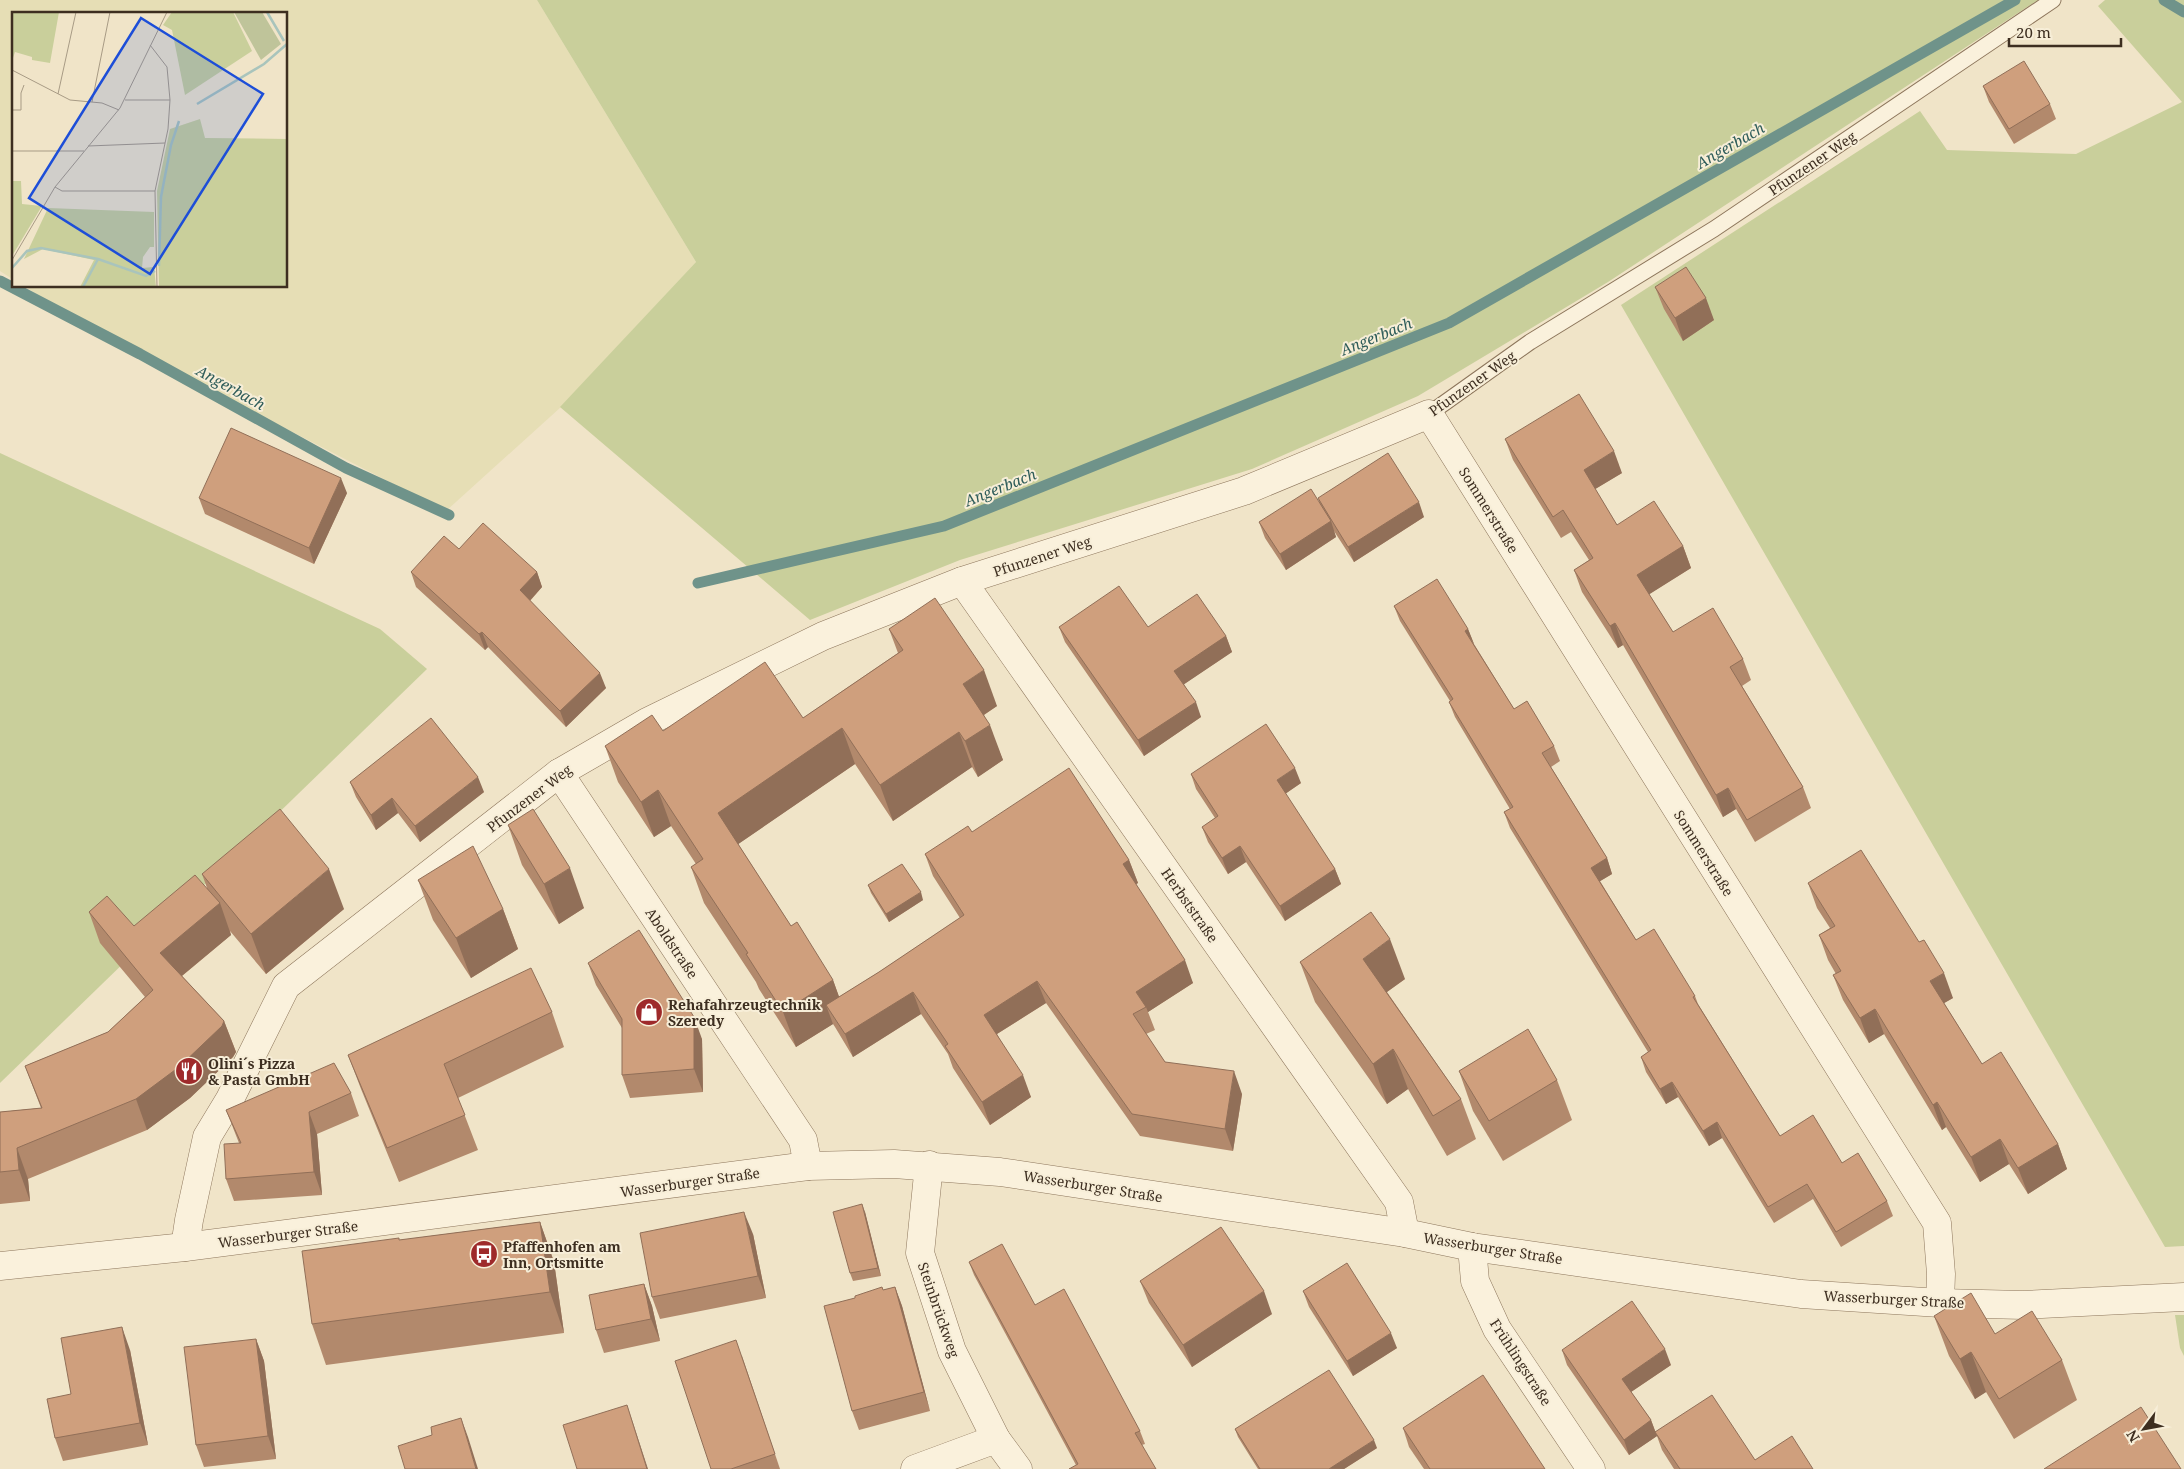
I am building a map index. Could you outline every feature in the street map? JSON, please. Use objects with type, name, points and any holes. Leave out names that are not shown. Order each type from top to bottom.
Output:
[{"type":"street","name":"Pfunzener Weg","points":[[186,1247],[189,1220],[207,1137],[230,1100],[286,986],[559,773],[647,722],[823,636],[962,581],[1244,491],[1428,414]]},
{"type":"street","name":"Sommerstraße","points":[[1428,414],[1937,1223],[1941,1274],[1940,1304]]},
{"type":"street","name":"Herbststraße","points":[[962,581],[1399,1202],[1405,1233]]},
{"type":"street","name":"Aboldstraße","points":[[559,773],[803,1140],[808,1166]]},
{"type":"street","name":"Wasserburger Straße","points":[[0,1266],[186,1247],[808,1166],[929,1165],[1000,1172],[1405,1233],[1472,1247],[1801,1294],[1940,1304],[2024,1304],[2184,1297]]},
{"type":"street","name":"Steinbrückweg","points":[[929,1165],[920,1253],[952,1351],[996,1439],[1018,1469]]},
{"type":"street","name":"Frühlingstraße","points":[[1472,1247],[1475,1281],[1497,1329],[1591,1469]]},
{"type":"street","points":[[915,1469],[996,1439]]},
{"type":"lane","name":"Pfunzener Weg","points":[[1428,414],[1530,342],[1714,229],[2053,0]]},
{"type":"shaded area","points":[[0,0],[537,0],[696,262],[561,407],[446,511],[86,326],[27,288],[288,288],[288,12],[12,12],[12,279],[0,271]]},
{"type":"green space","points":[[537,0],[2038,0],[1608,282],[1418,396],[1252,469],[960,560],[810,620],[560,407],[696,262]]},
{"type":"green space","points":[[2105,0],[2184,0],[2184,1246],[2165,1247],[1621,305],[1920,111],[1947,150],[2076,154],[2182,102],[2098,6]]},
{"type":"green space","points":[[0,453],[380,629],[427,669],[0,1083]]},
{"type":"green space","points":[[2175,1315],[2184,1315],[2184,1356],[2180,1348]]},
{"type":"building","points":[[2024,61],[2050,104],[2009,129],[1983,86]]},
{"type":"building","points":[[1686,267],[1706,298],[1675,318],[1655,287]]},
{"type":"building","points":[[1579,394],[1614,451],[1584,470],[1617,525],[1654,501],[1683,546],[1637,575],[1673,632],[1713,608],[1743,659],[1730,667],[1803,787],[1747,820],[1728,788],[1716,795],[1615,623],[1610,626],[1574,570],[1593,558],[1563,510],[1553,517],[1505,439]]},
{"type":"building","points":[[231,428],[341,478],[309,548],[199,498]]},
{"type":"building","points":[[1388,453],[1419,502],[1348,547],[1318,498]]},
{"type":"building","points":[[1311,489],[1331,521],[1280,554],[1259,522]]},
{"type":"building","points":[[483,523],[537,572],[520,590],[600,673],[560,711],[482,632],[479,634],[411,572],[444,536],[459,549]]},
{"type":"building","points":[[1437,579],[1468,629],[1465,631],[1514,709],[1527,701],[1554,746],[1542,753],[1607,858],[1591,868],[1636,940],[1654,929],[1695,996],[1693,997],[1780,1136],[1813,1115],[1842,1163],[1858,1153],[1887,1201],[1836,1232],[1807,1184],[1768,1207],[1717,1122],[1703,1131],[1672,1082],[1660,1089],[1641,1057],[1651,1050],[1504,812],[1513,807],[1449,702],[1453,699],[1394,606]]},
{"type":"building","points":[[1119,586],[1148,627],[1197,594],[1226,636],[1174,671],[1196,702],[1138,740],[1059,627]]},
{"type":"building","points":[[935,598],[984,670],[963,684],[990,725],[965,741],[959,732],[880,785],[842,728],[718,813],[791,926],[797,922],[833,980],[783,1012],[746,954],[748,953],[691,867],[703,859],[658,790],[641,802],[605,746],[652,715],[663,731],[765,662],[803,718],[903,650],[889,629]]},
{"type":"building","points":[[431,718],[478,777],[415,826],[392,798],[371,815],[350,782]]},
{"type":"building","points":[[1266,724],[1295,768],[1277,780],[1335,869],[1280,906],[1240,846],[1222,858],[1202,827],[1218,816],[1191,774]]},
{"type":"building","points":[[1069,768],[1129,860],[1123,864],[1185,960],[1136,992],[1146,1007],[1133,1014],[1165,1062],[1234,1071],[1225,1129],[1132,1114],[1037,981],[984,1015],[1023,1075],[982,1102],[945,1046],[948,1044],[913,992],[845,1034],[826,1005],[964,915],[925,854],[968,826],[972,832]]},
{"type":"building","points":[[280,809],[329,869],[251,934],[202,874]]},
{"type":"building","points":[[533,809],[570,868],[544,884],[508,825]]},
{"type":"building","points":[[473,846],[503,909],[456,938],[418,880]]},
{"type":"building","points":[[1861,850],[1919,942],[1924,940],[1944,973],[1930,981],[1982,1064],[2001,1052],[2058,1144],[2018,1168],[2000,1139],[1971,1157],[1937,1102],[1933,1105],[1875,1009],[1860,1018],[1833,975],[1841,971],[1819,935],[1835,926],[1808,883]]},
{"type":"building","points":[[902,864],[921,892],[886,914],[868,885]]},
{"type":"building","points":[[195,875],[220,903],[160,953],[224,1021],[222,1026],[179,1067],[136,1099],[17,1148],[19,1170],[0,1172],[0,1112],[42,1108],[25,1066],[108,1032],[153,990],[89,912],[107,896],[134,926]]},
{"type":"building","points":[[1371,912],[1390,939],[1363,959],[1461,1099],[1433,1116],[1393,1049],[1373,1064],[1300,962]]},
{"type":"building","name":"Rehafahrzeugtechnik Szeredy","points":[[639,930],[694,1017],[694,1069],[622,1075],[622,1019],[588,963]]},
{"type":"building","points":[[531,968],[552,1012],[444,1064],[465,1115],[387,1148],[348,1055]]},
{"type":"building","points":[[1528,1029],[1557,1080],[1489,1121],[1459,1071]]},
{"type":"building","points":[[334,1063],[351,1093],[309,1112],[314,1172],[226,1179],[224,1144],[241,1143],[226,1110]]},
{"type":"building","points":[[862,1204],[878,1268],[850,1273],[833,1212]]},
{"type":"building","points":[[744,1212],[758,1276],[652,1297],[640,1233]]},
{"type":"building","points":[[540,1222],[550,1292],[312,1324],[302,1251]]},
{"type":"building","points":[[1221,1227],[1264,1291],[1183,1345],[1140,1281]]},
{"type":"building","points":[[1002,1244],[1035,1305],[1064,1289],[1140,1431],[1135,1433],[1156,1469],[1069,1469],[1078,1464],[969,1262]]},
{"type":"building","points":[[1347,1263],[1391,1333],[1347,1361],[1303,1291]]},
{"type":"building","points":[[644,1284],[651,1319],[596,1330],[589,1295]]},
{"type":"building","points":[[882,1287],[883,1290],[895,1287],[924,1392],[852,1411],[824,1306],[855,1298],[855,1296]]},
{"type":"building","points":[[1971,1293],[1995,1334],[2032,1311],[2062,1360],[1999,1399],[1971,1352],[1960,1359],[1934,1316]]},
{"type":"building","points":[[1632,1301],[1665,1349],[1622,1379],[1651,1420],[1624,1440],[1562,1350]]},
{"type":"building","points":[[122,1327],[140,1423],[55,1438],[47,1399],[71,1394],[61,1338]]},
{"type":"building","points":[[256,1339],[268,1436],[196,1445],[184,1347]]},
{"type":"building","points":[[736,1340],[775,1454],[731,1469],[711,1469],[675,1361]]},
{"type":"building","points":[[1329,1370],[1374,1440],[1329,1469],[1260,1469],[1235,1429]]},
{"type":"building","points":[[1483,1375],[1545,1469],[1430,1469],[1403,1428]]},
{"type":"building","points":[[1712,1395],[1755,1460],[1792,1436],[1813,1469],[1680,1469],[1655,1432]]},
{"type":"building","points":[[627,1405],[647,1469],[577,1469],[563,1425]]},
{"type":"building","points":[[2141,1407],[2181,1469],[2044,1469]]},
{"type":"building","points":[[461,1418],[476,1469],[405,1469],[398,1446],[432,1435],[431,1427]]},
{"type":"waterway","name":"Angerbach","points":[[698,583],[944,526],[1449,323],[2015,0]]},
{"type":"waterway","name":"Angerbach","points":[[2164,0],[2184,12]]},
{"type":"waterway","name":"Angerbach","points":[[0,281],[12,287]]},
{"type":"waterway","name":"Angerbach","points":[[13,288],[140,354],[346,468],[449,515]]},
{"type":"place","name":"Rehafahrzeugtechnik Szeredy","points":[[649,1012]]},
{"type":"place","name":"Olini´s Pizza & Pasta GmbH","points":[[189,1071]]},
{"type":"place","name":"Pfaffenhofen am Inn, Ortsmitte","points":[[484,1254]]}]
